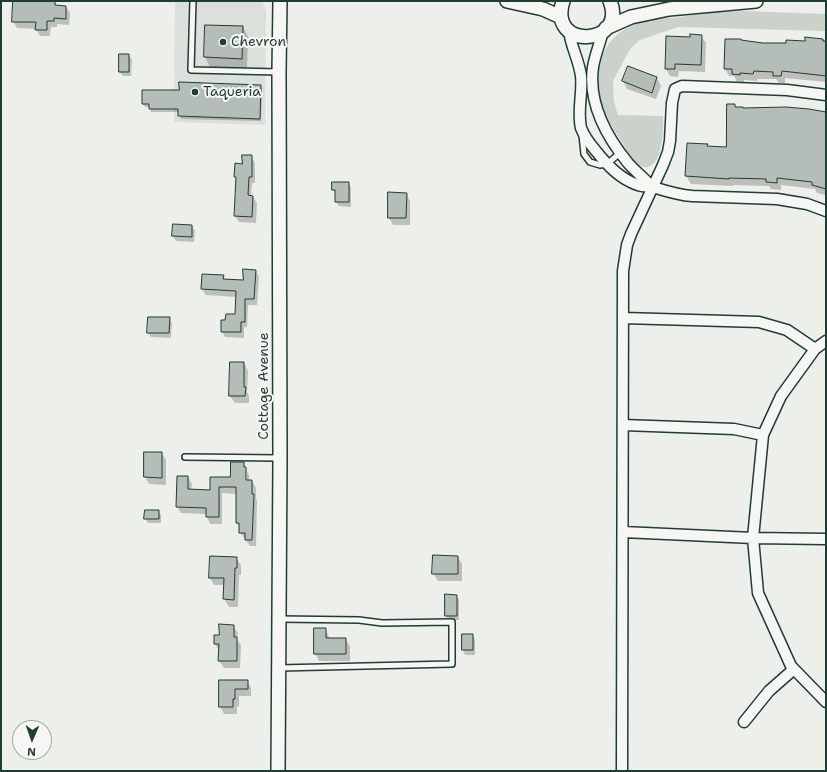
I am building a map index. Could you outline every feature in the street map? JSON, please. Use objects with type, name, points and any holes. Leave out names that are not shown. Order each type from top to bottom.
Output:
[{"type":"street","name":"Cottage Avenue","points":[[278,771],[280,1]]},
{"type":"street","points":[[507,1],[543,9],[561,17]]},
{"type":"street","points":[[563,1],[561,17],[564,25],[569,31],[583,37],[597,35],[630,16],[669,9],[756,1]]},
{"type":"street","points":[[610,1],[612,13],[610,21],[605,30],[593,66],[593,93],[595,102],[606,128],[620,153],[652,187]]},
{"type":"street","points":[[569,31],[581,75],[581,128],[589,143],[619,176],[639,186],[652,187],[678,195],[777,199],[807,204],[826,211]]},
{"type":"street","points":[[622,771],[623,271],[625,252],[631,234],[668,152],[671,135],[672,103],[675,89],[682,86],[787,90],[826,95]]},
{"type":"street","points":[[624,318],[759,322],[787,330],[815,349]]},
{"type":"street","points":[[826,341],[815,349],[780,396],[763,435],[753,538],[758,593],[791,666],[826,702]]},
{"type":"street","points":[[623,425],[734,429],[763,435]]},
{"type":"street","points":[[623,532],[753,538],[826,539]]},
{"type":"street","points":[[744,722],[769,691],[794,669]]},
{"type":"lane","points":[[193,1],[191,70],[279,72]]},
{"type":"lane","points":[[607,164],[620,153]]},
{"type":"lane","points":[[186,457],[280,458]]},
{"type":"lane","points":[[278,668],[452,664],[452,622],[382,624],[359,620],[279,619]]},
{"type":"shaded area","points":[[175,1],[262,1],[266,10],[265,125],[174,122]]},
{"type":"shaded area","points":[[744,11],[826,14],[826,31],[678,27],[640,40],[630,49],[613,81],[614,102],[618,115],[663,116],[663,135],[658,156],[651,166],[641,166],[634,161],[608,119],[598,93],[597,74],[606,48],[619,33],[642,22],[709,12]]},
{"type":"building","points":[[13,1],[55,1],[55,5],[66,6],[66,19],[54,18],[54,21],[47,21],[47,30],[35,30],[36,22],[12,22]]},
{"type":"building","name":"Chevron","points":[[205,25],[243,26],[242,59],[204,57]]},
{"type":"building","points":[[690,34],[702,35],[701,65],[675,64],[675,69],[665,69],[666,36],[690,37]]},
{"type":"building","points":[[805,37],[823,39],[823,41],[826,41],[826,76],[782,71],[781,76],[773,76],[773,72],[754,71],[753,74],[740,73],[740,75],[732,74],[732,69],[724,69],[725,39],[741,39],[763,43],[786,43],[786,40],[805,41]]},
{"type":"building","points":[[119,54],[129,54],[129,72],[119,72]]},
{"type":"building","points":[[628,66],[657,77],[652,93],[622,81]]},
{"type":"building","points":[[179,82],[261,85],[260,119],[178,116],[178,109],[149,109],[149,104],[142,104],[142,90],[179,90]]},
{"type":"building","points":[[727,104],[735,104],[735,107],[743,108],[786,107],[826,112],[826,189],[812,185],[812,182],[777,178],[777,183],[766,182],[766,179],[729,179],[685,176],[687,143],[726,147]]},
{"type":"building","points":[[242,155],[252,155],[252,177],[249,177],[248,195],[253,196],[252,217],[234,216],[236,177],[234,177],[235,163],[242,164]]},
{"type":"building","points":[[332,182],[349,182],[349,202],[335,202],[335,190],[332,190]]},
{"type":"building","points":[[388,192],[407,193],[406,218],[388,218]]},
{"type":"building","points":[[173,224],[192,225],[192,237],[172,236]]},
{"type":"building","points":[[243,269],[256,270],[254,299],[245,299],[245,322],[241,322],[241,332],[221,332],[221,320],[225,320],[226,314],[235,314],[236,291],[201,289],[202,274],[224,275],[223,279],[243,280]]},
{"type":"building","points":[[148,317],[170,317],[169,333],[147,333]]},
{"type":"building","points":[[230,362],[244,362],[244,387],[246,387],[245,396],[229,396]]},
{"type":"building","points":[[144,452],[162,452],[162,478],[144,477]]},
{"type":"building","points":[[231,462],[244,462],[244,467],[246,467],[246,480],[252,480],[252,494],[254,494],[252,540],[245,540],[245,533],[239,533],[239,523],[236,523],[236,487],[219,487],[219,517],[206,517],[206,508],[176,507],[177,476],[188,476],[188,489],[210,490],[210,477],[230,477]]},
{"type":"building","points":[[145,510],[159,510],[159,519],[144,519]]},
{"type":"building","points":[[433,555],[458,556],[458,574],[432,574]]},
{"type":"building","points":[[210,556],[237,557],[237,568],[235,568],[234,600],[223,599],[224,578],[209,578]]},
{"type":"building","points":[[445,594],[457,595],[457,616],[445,616]]},
{"type":"building","points":[[219,624],[234,625],[234,637],[237,637],[237,661],[218,661],[219,644],[214,644],[214,635],[219,635]]},
{"type":"building","points":[[314,628],[326,628],[326,638],[346,638],[346,654],[314,654]]},
{"type":"building","points":[[462,634],[473,634],[473,650],[462,650]]},
{"type":"building","points":[[219,680],[248,680],[248,689],[235,689],[233,707],[219,707]]},
{"type":"place","name":"Chevron","points":[[223,42]]},
{"type":"place","name":"Taqueria","points":[[195,92]]}]
